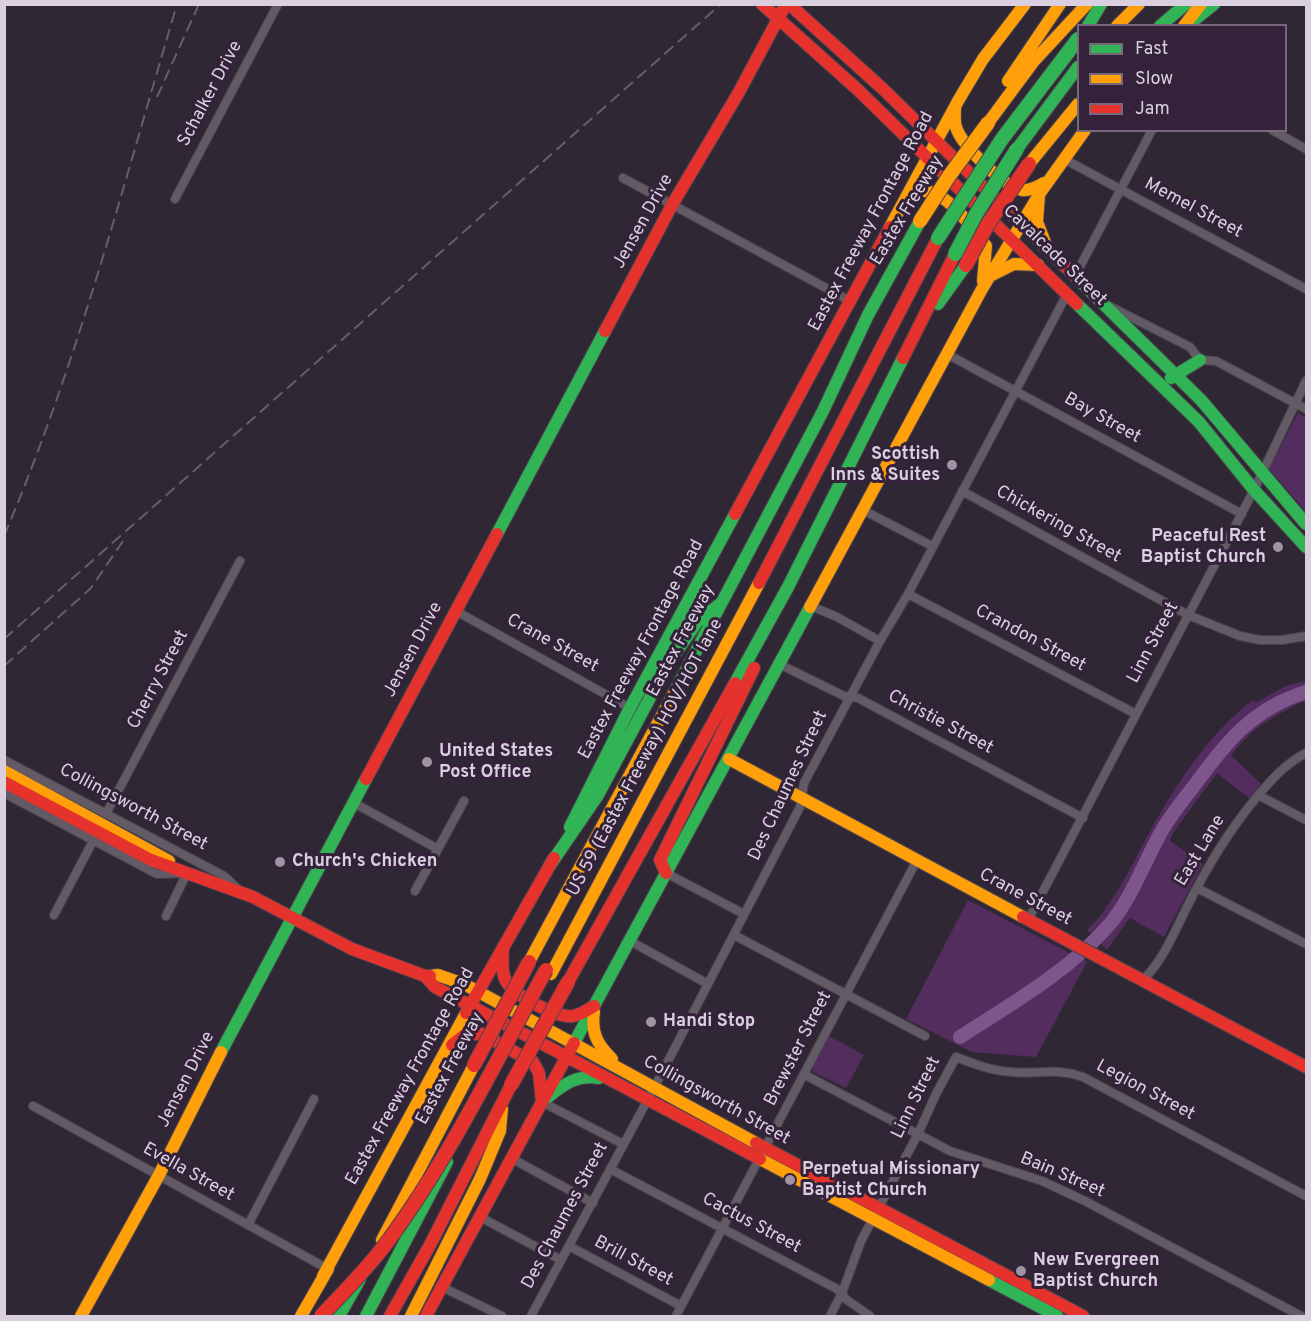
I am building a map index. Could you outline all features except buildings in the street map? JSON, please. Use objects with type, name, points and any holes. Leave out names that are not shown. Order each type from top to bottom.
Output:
[{"type":"main road","name":"Cavalcade Street","points":[[762,4],[857,89],[1164,386],[1200,422],[1254,490],[1306,548]]},
{"type":"main road","name":"Cavalcade Street","points":[[788,4],[869,76],[1175,374],[1218,420],[1306,524]]},
{"type":"main road","name":"Jensen Drive","points":[[81,1317],[159,1175],[292,917],[672,205],[788,4]]},
{"type":"main road","name":"Eastex Freeway Frontage Road","points":[[299,1317],[328,1269],[477,992],[550,865],[630,708],[927,157],[983,59],[1025,4]]},
{"type":"main road","points":[[986,121],[1038,34],[1060,4]]},
{"type":"main road","name":"Eastex Freeway","points":[[339,1317],[382,1241],[529,962],[724,601],[823,411],[868,315],[920,221],[986,121],[1040,55],[1087,4]]},
{"type":"main road","points":[[1089,24],[1101,4]]},
{"type":"main road","points":[[1119,24],[1139,4]]},
{"type":"main road","points":[[1162,24],[1186,4]]},
{"type":"main road","points":[[1186,24],[1201,4]]},
{"type":"main road","points":[[1188,24],[1214,4]]},
{"type":"main road","name":"US 59 (Eastex Freeway) HOV/HOT lane","points":[[366,1317],[496,1075],[548,972],[616,854],[660,766],[700,697],[938,238],[1002,139],[1077,40]]},
{"type":"main road","points":[[390,1317],[430,1245],[511,1085],[766,627],[976,214],[1017,149],[1077,69]]},
{"type":"main road","points":[[857,89],[869,76]]},
{"type":"main road","points":[[910,343],[966,265],[988,224],[1029,164],[1077,105]]},
{"type":"main road","points":[[955,107],[956,126],[964,141],[1008,184],[1022,190],[1031,190],[1049,180]]},
{"type":"main road","points":[[426,1317],[985,283],[1020,223],[1084,132]]},
{"type":"main road","points":[[904,201],[920,191],[932,192],[969,223],[986,246],[985,283]]},
{"type":"main road","points":[[1040,193],[1038,222],[1047,249]]},
{"type":"main road","points":[[985,283],[1004,266],[1014,262],[1038,265]]},
{"type":"main road","points":[[1164,386],[1175,374],[1200,360]]},
{"type":"main road","points":[[550,865],[598,795],[668,664],[697,622],[724,601]]},
{"type":"main road","points":[[666,873],[660,860],[763,651],[766,627]]},
{"type":"main road","name":"Crane Street","points":[[729,759],[1092,955],[1306,1066]]},
{"type":"main road","name":"Collingsworth Street","points":[[4,771],[151,860],[241,892],[352,949],[426,976],[438,975],[464,984],[629,1074],[651,1093],[1057,1317]]},
{"type":"main road","name":"Collingsworth Street","points":[[4,782],[97,826]]},
{"type":"main road","points":[[503,946],[505,980],[520,994],[568,1017],[583,1013],[596,1005]]},
{"type":"main road","name":"Eastex Freeway","points":[[355,1317],[548,972]]},
{"type":"main road","name":"Collingsworth Street","points":[[426,976],[435,987],[616,1083],[651,1093]]},
{"type":"main road","points":[[596,1005],[592,1023],[594,1039],[599,1047],[629,1074]]},
{"type":"main road","points":[[448,1049],[466,1034],[482,1034],[533,1062],[539,1073],[542,1102]]},
{"type":"main road","points":[[542,1102],[566,1083],[579,1078],[591,1076],[616,1083]]},
{"type":"main road","points":[[411,1317],[480,1179],[500,1131],[503,1101]]},
{"type":"main road","points":[[321,1317],[368,1267],[437,1167]]},
{"type":"main road","name":"Collingsworth Street","points":[[875,1215],[1083,1317]]},
{"type":"street","name":"Schalker Drive","points":[[175,200],[278,4]]},
{"type":"street","points":[[1075,276],[1151,132]]},
{"type":"street","points":[[1276,132],[1306,148]]},
{"type":"street","name":"Memel Street","points":[[1064,159],[1306,289]]},
{"type":"street","points":[[623,178],[850,301]]},
{"type":"street","name":"Des Chaumes Street","points":[[531,1317],[800,807],[801,789],[804,783],[880,641],[908,594],[1067,294]]},
{"type":"street","points":[[1102,302],[1190,347],[1200,360],[1216,361],[1306,409]]},
{"type":"street","name":"Bay Street","points":[[947,354],[1242,514]]},
{"type":"street","name":"Linn Street","points":[[1028,920],[1242,514],[1306,381]]},
{"type":"street","name":"Chickering Street","points":[[962,491],[1188,615],[1240,636],[1260,640],[1282,640],[1306,636]]},
{"type":"street","points":[[863,510],[932,546]]},
{"type":"street","name":"Cherry Street","points":[[54,915],[97,826],[240,561]]},
{"type":"street","name":"Crandon Street","points":[[908,594],[1136,714]]},
{"type":"street","points":[[811,606],[837,617],[880,641]]},
{"type":"street","name":"Crane Street","points":[[456,611],[630,708]]},
{"type":"street","name":"Christie Street","points":[[780,664],[844,696],[858,698],[1083,818]]},
{"type":"street","name":"East Lane","points":[[1142,981],[1163,953],[1227,835],[1281,769],[1306,753]]},
{"type":"street","name":"Collingsworth Street","points":[[4,760],[97,826]]},
{"type":"street","name":"Collingsworth Street","points":[[4,794],[97,826],[224,876],[241,892]]},
{"type":"street","points":[[1258,795],[1306,820]]},
{"type":"street","points":[[415,891],[464,801]]},
{"type":"street","points":[[354,803],[438,849]]},
{"type":"street","name":"Brewster Street","points":[[676,1317],[917,860]]},
{"type":"street","points":[[166,916],[187,873]]},
{"type":"street","points":[[666,873],[744,914]]},
{"type":"street","points":[[1197,888],[1306,944]]},
{"type":"street","points":[[734,935],[925,1036]]},
{"type":"street","points":[[630,941],[708,984]]},
{"type":"street","name":"Linn Street","points":[[830,1317],[842,1293],[857,1250],[956,1057]]},
{"type":"street","name":"Legion Street","points":[[956,1057],[986,1068],[1004,1071],[1061,1071],[1083,1077],[1306,1196]]},
{"type":"street","name":"Bain Street","points":[[805,1075],[950,1151],[1042,1181],[1085,1201],[1301,1317]]},
{"type":"street","points":[[248,1225],[314,1099]]},
{"type":"street","points":[[542,1102],[623,1144]]},
{"type":"street","name":"Evella Street","points":[[33,1106],[328,1269]]},
{"type":"street","points":[[512,1158],[593,1203]]},
{"type":"street","name":"Cactus Street","points":[[610,1169],[818,1278],[842,1293],[847,1300],[870,1317]]},
{"type":"street","points":[[480,1217],[561,1260]]},
{"type":"street","name":"Brill Street","points":[[569,1246],[681,1306]]},
{"type":"street","points":[[442,1287],[502,1317]]},
{"type":"shaded area","points":[[1298,413],[1306,417],[1306,512],[1269,469]]},
{"type":"shaded area","points":[[1306,681],[1306,702],[1302,702],[1263,724],[1231,755],[1261,784],[1249,798],[1217,773],[1173,833],[1170,841],[1203,864],[1164,937],[1130,918],[1107,950],[1087,930],[1104,912],[1115,895],[1158,817],[1188,769],[1225,725],[1253,700],[1256,703],[1285,686]]},
{"type":"shaded area","points":[[968,900],[1087,962],[1036,1057],[972,1052],[906,1019]]},
{"type":"shaded area","points":[[829,1036],[864,1055],[846,1088],[813,1072],[812,1067]]},
{"type":"waterway","points":[[960,1037],[1038,986],[1076,958],[1093,942],[1117,915],[1167,821],[1217,755],[1255,718],[1287,699],[1306,692]]},
{"type":"railway","points":[[4,536],[77,340],[177,4]]},
{"type":"railway","points":[[157,97],[199,4]]},
{"type":"railway","points":[[4,639],[721,4]]},
{"type":"railway","points":[[4,666],[91,588],[123,541]]},
{"type":"traffic: fast","points":[[1089,24],[1101,4]]},
{"type":"traffic: fast","points":[[1162,24],[1186,4]]},
{"type":"traffic: fast","points":[[1193,21],[1214,4]]},
{"type":"traffic: fast","points":[[938,238],[1002,139],[1077,40]]},
{"type":"traffic: fast","points":[[1017,149],[1077,68]]},
{"type":"traffic: fast","points":[[955,254],[976,214],[1017,149]]},
{"type":"traffic: fast","points":[[675,691],[823,411],[868,315],[920,221]]},
{"type":"traffic: fast","points":[[938,304],[966,265]]},
{"type":"traffic: fast","points":[[1078,279],[1201,400],[1306,524]]},
{"type":"traffic: fast","points":[[1077,304],[1199,422],[1254,490],[1306,547]]},
{"type":"traffic: fast","points":[[497,534],[605,331]]},
{"type":"traffic: fast","points":[[735,683],[788,587],[903,358]]},
{"type":"traffic: fast","points":[[1171,378],[1200,360]]},
{"type":"traffic: fast","points":[[570,827],[630,708],[735,514]]},
{"type":"traffic: fast","points":[[550,865],[598,795],[668,664],[697,622],[720,604]]},
{"type":"traffic: fast","points":[[574,1043],[810,607]]},
{"type":"traffic: fast","points":[[221,1052],[366,779]]},
{"type":"traffic: fast","points":[[548,1097],[572,1081],[584,1077],[599,1078]]},
{"type":"traffic: fast","points":[[366,1316],[447,1162]]},
{"type":"traffic: fast","points":[[339,1316],[360,1279]]},
{"type":"traffic: fast","points":[[989,1280],[1057,1316]]},
{"type":"traffic: slow","points":[[890,227],[983,59],[1025,4]]},
{"type":"traffic: slow","points":[[1008,81],[1060,4]]},
{"type":"traffic: slow","points":[[988,123],[1034,61],[1087,4]]},
{"type":"traffic: slow","points":[[1119,24],[1139,4]]},
{"type":"traffic: slow","points":[[1186,24],[1201,4]]},
{"type":"traffic: slow","points":[[1029,164],[1077,105]]},
{"type":"traffic: slow","points":[[955,108],[955,125],[959,135],[974,154],[994,173],[1022,190],[1044,183]]},
{"type":"traffic: slow","points":[[920,221],[949,176],[988,123]]},
{"type":"traffic: slow","points":[[810,607],[982,289],[1040,193],[1084,132]]},
{"type":"traffic: slow","points":[[905,200],[915,193],[931,192],[940,196],[958,211],[986,246],[983,281]]},
{"type":"traffic: slow","points":[[1039,195],[1037,222],[1046,245]]},
{"type":"traffic: slow","points":[[992,275],[1014,264],[1038,265]]},
{"type":"traffic: slow","points":[[551,974],[759,583]]},
{"type":"traffic: slow","points":[[529,962],[675,691]]},
{"type":"traffic: slow","points":[[729,759],[1023,917]]},
{"type":"traffic: slow","points":[[4,771],[169,861]]},
{"type":"traffic: slow","points":[[430,976],[438,975],[464,984],[756,1143]]},
{"type":"traffic: slow","points":[[594,1012],[593,1026],[596,1038],[612,1059]]},
{"type":"traffic: slow","points":[[323,1276],[466,1013]]},
{"type":"traffic: slow","points":[[81,1316],[159,1175],[221,1052]]},
{"type":"traffic: slow","points":[[382,1240],[474,1065]]},
{"type":"traffic: slow","points":[[411,1316],[480,1179],[500,1131],[502,1109]]},
{"type":"traffic: slow","points":[[760,1159],[989,1280]]},
{"type":"traffic: slow","points":[[301,1316],[328,1269]]},
{"type":"traffic: jam","points":[[762,4],[857,89],[1077,304]]},
{"type":"traffic: jam","points":[[605,331],[672,205],[739,92],[786,4]]},
{"type":"traffic: jam","points":[[789,4],[883,89],[1078,279]]},
{"type":"traffic: jam","points":[[966,265],[988,224],[1029,164]]},
{"type":"traffic: jam","points":[[735,514],[890,227]]},
{"type":"traffic: jam","points":[[759,583],[938,238]]},
{"type":"traffic: jam","points":[[903,358],[955,254]]},
{"type":"traffic: jam","points":[[366,779],[497,534]]},
{"type":"traffic: jam","points":[[666,873],[660,860],[754,668]]},
{"type":"traffic: jam","points":[[568,982],[735,683]]},
{"type":"traffic: jam","points":[[4,782],[151,860],[253,897],[352,949],[430,976]]},
{"type":"traffic: jam","points":[[466,1013],[554,858]]},
{"type":"traffic: jam","points":[[1023,917],[1306,1067]]},
{"type":"traffic: jam","points":[[503,947],[505,979],[516,992],[525,998],[565,1016],[579,1015],[594,1006]]},
{"type":"traffic: jam","points":[[474,1065],[529,962]]},
{"type":"traffic: jam","points":[[321,1316],[372,1261],[411,1209],[472,1108],[546,970]]},
{"type":"traffic: jam","points":[[425,976],[435,987],[760,1159]]},
{"type":"traffic: jam","points":[[511,1085],[568,982]]},
{"type":"traffic: jam","points":[[452,1045],[466,1034],[482,1034],[533,1062],[539,1073],[542,1102]]},
{"type":"traffic: jam","points":[[426,1316],[574,1043]]},
{"type":"traffic: jam","points":[[390,1316],[430,1245],[511,1085]]},
{"type":"traffic: jam","points":[[756,1143],[1083,1316]]},
{"type":"place","name":"Scottish Inns & Suites","points":[[952,465]]},
{"type":"place","name":"Peaceful Rest Baptist Church","points":[[1278,547]]},
{"type":"place","name":"United States Post Office","points":[[427,762]]},
{"type":"place","name":"Church's Chicken","points":[[280,862]]},
{"type":"place","name":"Handi Stop","points":[[651,1022]]},
{"type":"place","name":"Perpetual Missionary Baptist Church","points":[[790,1180]]},
{"type":"place","name":"New Evergreen Baptist Church","points":[[1021,1271]]}]
